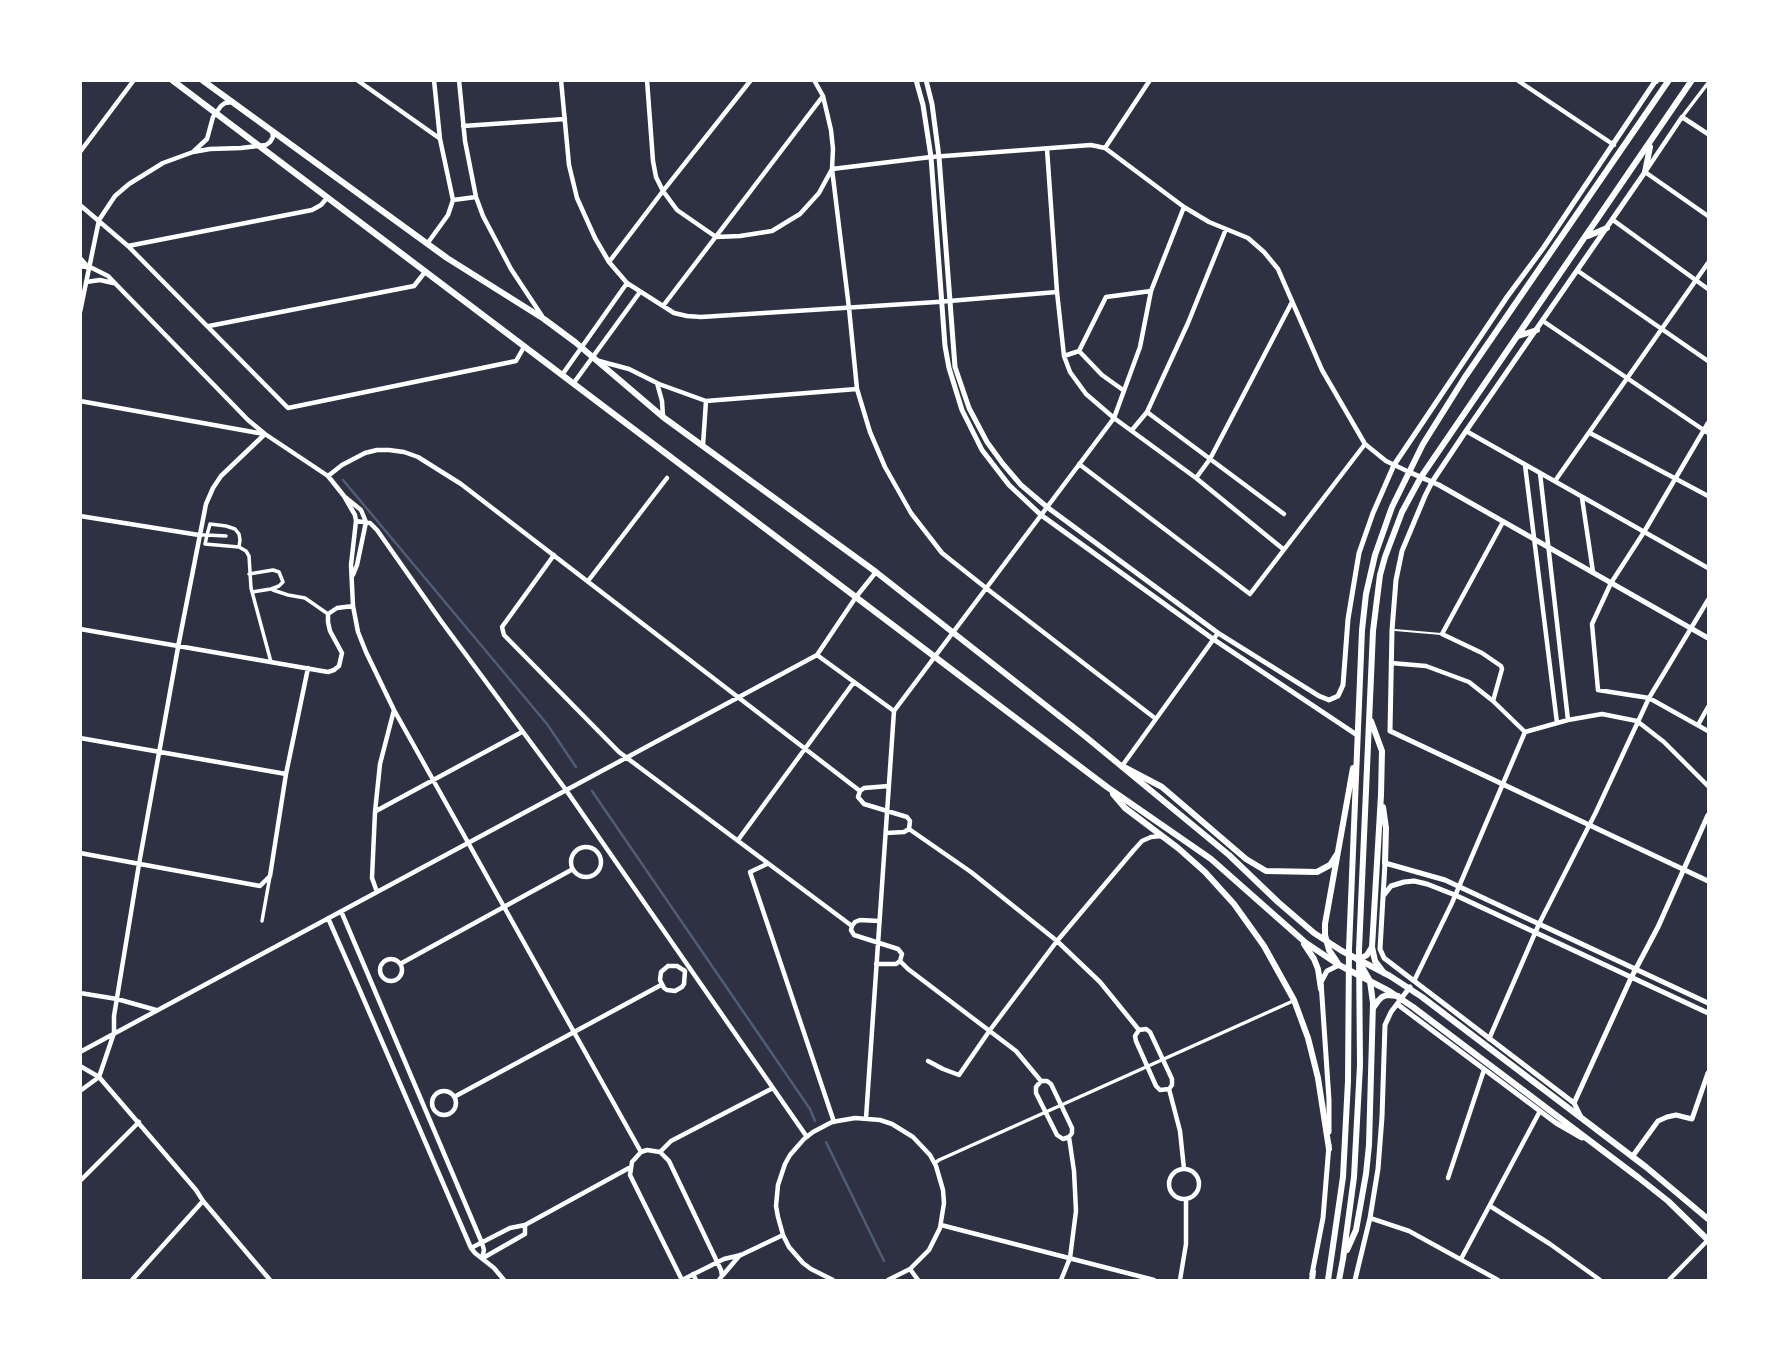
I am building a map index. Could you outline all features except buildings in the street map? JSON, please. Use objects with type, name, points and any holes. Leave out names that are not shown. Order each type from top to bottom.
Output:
[{"type":"main road","points":[[172,80],[1107,787],[1211,859],[1296,935],[1398,1001],[1668,1201],[1708,1240]]},
{"type":"main road","points":[[202,80],[446,258],[544,319],[593,356],[663,416],[876,572],[1122,766],[1229,855],[1326,941],[1422,997],[1709,1219]]},
{"type":"main road","points":[[1328,1280],[1343,1177],[1357,735],[1362,630],[1370,572],[1386,523],[1423,444],[1465,377],[1669,80]]},
{"type":"main road","points":[[1339,1280],[1354,1177],[1360,1065],[1361,880],[1373,631],[1380,575],[1402,512],[1421,477],[1692,80]]},
{"type":"main road","points":[[1645,172],[1651,142]]},
{"type":"main road","points":[[1586,236],[1607,228]]},
{"type":"main road","points":[[1507,297],[1516,303]]},
{"type":"main road","points":[[1518,336],[1537,330]]},
{"type":"main road","points":[[1370,716],[1382,751],[1372,947],[1375,961],[1384,973]]},
{"type":"main road","points":[[1339,965],[1326,941],[1325,923],[1357,746]]},
{"type":"main road","points":[[1122,766],[1162,787],[1246,859],[1262,869],[1317,872],[1330,865],[1337,854]]},
{"type":"main road","points":[[1107,787],[1125,808],[1205,872],[1234,904],[1264,946],[1294,1000],[1308,1038],[1318,1078],[1329,1149]]},
{"type":"main road","points":[[1381,795],[1386,828],[1385,863]]},
{"type":"main road","points":[[1296,935],[1314,959],[1321,989]]},
{"type":"main road","points":[[1339,965],[1358,960],[1367,955],[1372,947]]},
{"type":"main road","points":[[1343,1259],[1356,1230],[1366,1174],[1371,1098],[1373,1010],[1370,981],[1358,960]]},
{"type":"main road","points":[[1373,1010],[1382,997],[1392,995],[1398,1001]]},
{"type":"main road","points":[[1311,1280],[1313,1272]]},
{"type":"street","points":[[80,152],[134,80]]},
{"type":"street","points":[[357,80],[440,139]]},
{"type":"street","points":[[427,244],[448,215],[453,201],[440,139],[434,80]]},
{"type":"street","points":[[459,80],[463,126],[476,197],[511,269],[544,319]]},
{"type":"street","points":[[561,80],[569,165],[577,198],[595,238],[609,262],[627,283],[674,313],[701,317],[1057,292]]},
{"type":"street","points":[[647,80],[656,177],[677,210],[716,237],[772,231],[800,214],[819,194],[832,169]]},
{"type":"street","points":[[609,262],[751,80]]},
{"type":"street","points":[[814,80],[823,96],[831,130],[832,169],[857,389],[884,467],[911,513],[942,552],[1156,719]]},
{"type":"street","points":[[916,80],[923,105],[931,158],[948,368],[971,430],[995,468],[1024,501],[1041,515],[1213,639],[1357,735]]},
{"type":"street","points":[[926,80],[939,157],[956,367],[977,426],[1021,485],[1047,507],[1217,633],[1325,699],[1332,699],[1340,694],[1343,685],[1348,619],[1359,552],[1394,465],[1656,81]]},
{"type":"street","points":[[1105,148],[1150,80]]},
{"type":"street","points":[[1517,80],[1614,145]]},
{"type":"street","points":[[1709,83],[1682,117],[1432,482],[1402,551],[1396,580],[1391,663],[1391,731],[1709,881]]},
{"type":"street","points":[[663,306],[823,96]]},
{"type":"street","points":[[193,152],[207,139],[215,113],[223,104],[233,102]]},
{"type":"street","points":[[1682,117],[1709,134]]},
{"type":"street","points":[[463,126],[565,119]]},
{"type":"street","points":[[80,312],[99,220],[115,196],[163,163],[210,149],[260,146],[271,142],[272,131]]},
{"type":"street","points":[[832,169],[1091,145],[1105,148],[1184,207],[1248,238],[1264,252],[1278,269],[1322,370],[1365,444],[1394,465],[1432,482],[1709,638]]},
{"type":"street","points":[[1048,149],[1057,292],[1064,356],[1070,372],[1086,394],[1114,418],[1196,478],[1283,548]]},
{"type":"street","points":[[1645,172],[1709,216]]},
{"type":"street","points":[[453,201],[476,197]]},
{"type":"street","points":[[128,246],[312,210],[327,198]]},
{"type":"street","points":[[80,205],[128,246],[288,408],[516,361],[524,347]]},
{"type":"street","points":[[866,1118],[894,711],[1114,418],[1140,347],[1151,291],[1184,207]]},
{"type":"street","points":[[1612,220],[1709,289]]},
{"type":"street","points":[[1132,430],[1147,412],[1188,323],[1226,229]]},
{"type":"street","points":[[80,258],[116,284],[248,420],[328,476],[344,496],[355,514],[356,521],[351,565],[353,606],[358,632],[366,652],[394,710],[641,1153]]},
{"type":"street","points":[[1555,481],[1709,263]]},
{"type":"street","points":[[80,266],[89,267]]},
{"type":"street","points":[[1578,271],[1709,361]]},
{"type":"street","points":[[208,327],[414,286],[425,272]]},
{"type":"street","points":[[86,282],[100,280],[116,284]]},
{"type":"street","points":[[562,375],[627,283]]},
{"type":"street","points":[[1064,356],[1079,351],[1106,297],[1151,291]]},
{"type":"street","points":[[573,384],[640,292]]},
{"type":"street","points":[[1196,478],[1210,459],[1292,302]]},
{"type":"street","points":[[1543,321],[1706,431]]},
{"type":"street","points":[[1079,351],[1102,375],[1123,390]]},
{"type":"street","points":[[599,361],[629,369],[657,383],[706,401],[857,389]]},
{"type":"street","points":[[657,383],[663,416]]},
{"type":"street","points":[[80,401],[265,434]]},
{"type":"street","points":[[703,445],[706,401]]},
{"type":"street","points":[[1147,412],[1284,514]]},
{"type":"street","points":[[245,430],[248,429],[248,420]]},
{"type":"street","points":[[1709,423],[1611,583],[1592,624],[1598,690],[1648,698],[1709,731]]},
{"type":"street","points":[[1466,431],[1709,568]]},
{"type":"street","points":[[1590,433],[1709,496]]},
{"type":"street","points":[[80,1091],[99,1077],[114,1033],[114,1016],[139,864],[206,505],[217,482],[230,466],[265,434]]},
{"type":"street","points":[[1079,464],[1250,594],[1365,444]]},
{"type":"street","points":[[328,476],[365,453],[389,450],[418,457],[461,484],[860,791]]},
{"type":"street","points":[[1525,464],[1557,723]]},
{"type":"street","points":[[1540,472],[1568,720]]},
{"type":"street","points":[[588,581],[667,478]]},
{"type":"street","points":[[344,496],[361,510],[366,522],[352,576]]},
{"type":"street","points":[[1582,497],[1593,573]]},
{"type":"street","points":[[80,516],[199,535],[226,536]]},
{"type":"street","points":[[356,521],[366,522],[377,530],[566,790],[687,970],[807,1137]]},
{"type":"street","points":[[1493,701],[1501,666],[1482,653],[1442,634],[1503,522]]},
{"type":"street","points":[[239,547],[239,534],[235,529],[210,524],[205,544],[239,547],[249,556],[252,592],[271,662]]},
{"type":"street","points":[[554,555],[502,627],[504,635],[627,757],[852,926]]},
{"type":"street","points":[[249,574],[273,570],[279,572],[283,582],[271,589],[252,592]]},
{"type":"street","points":[[80,1052],[817,655],[876,572]]},
{"type":"street","points":[[271,589],[305,598],[328,614]]},
{"type":"street","points":[[1489,1039],[1534,933],[1589,825],[1648,698],[1709,600]]},
{"type":"street","points":[[328,614],[337,608],[353,606]]},
{"type":"street","points":[[80,629],[328,672],[339,666],[342,653],[330,631],[328,614]]},
{"type":"street","points":[[1122,766],[1217,633]]},
{"type":"street","points":[[817,655],[894,711]]},
{"type":"street","points":[[1391,663],[1426,666],[1469,682],[1525,732]]},
{"type":"street","points":[[262,921],[286,774],[308,668]]},
{"type":"street","points":[[738,840],[854,682]]},
{"type":"street","points":[[1698,725],[1709,707]]},
{"type":"street","points":[[376,892],[372,878],[375,812],[380,764],[394,710]]},
{"type":"street","points":[[1525,732],[1602,714],[1637,722],[1664,742],[1709,786]]},
{"type":"street","points":[[375,812],[523,732]]},
{"type":"street","points":[[1355,1280],[1370,1218],[1378,1169],[1385,1025],[1398,1001],[1413,983],[1455,895],[1525,732]]},
{"type":"street","points":[[80,738],[286,774]]},
{"type":"street","points":[[889,786],[864,788],[858,797],[861,802],[907,817],[910,821],[909,829]]},
{"type":"street","points":[[1574,1104],[1709,815]]},
{"type":"street","points":[[886,832],[904,832],[909,829]]},
{"type":"street","points":[[909,829],[971,872],[1057,941],[1100,982],[1139,1030]]},
{"type":"street","points":[[928,1061],[959,1075],[1057,941],[1142,841],[1162,836]]},
{"type":"street","points":[[590,848],[598,853],[601,867],[594,875],[580,876],[573,869],[572,860],[576,851],[590,848]]},
{"type":"street","points":[[598,853],[606,848]]},
{"type":"street","points":[[80,853],[260,886],[271,876]]},
{"type":"street","points":[[767,863],[750,872],[834,1122]]},
{"type":"street","points":[[1583,1119],[1574,1104],[1413,983],[1381,954],[1385,863],[1459,886],[1709,1003]]},
{"type":"street","points":[[400,964],[573,869]]},
{"type":"street","points":[[1384,895],[1389,888],[1404,882],[1427,884],[1709,1013]]},
{"type":"street","points":[[341,911],[482,1243],[482,1258]]},
{"type":"street","points":[[328,918],[471,1248],[504,1280]]},
{"type":"street","points":[[876,964],[896,964],[902,954],[898,949],[856,937],[852,933],[852,926],[860,920],[879,921]]},
{"type":"street","points":[[394,959],[400,964],[402,970],[398,979],[387,981],[382,976],[381,966],[386,960],[394,959]]},
{"type":"street","points":[[900,961],[1016,1051],[1041,1081]]},
{"type":"street","points":[[1313,1272],[1321,1228],[1329,1149],[1329,1100],[1321,982],[1327,971],[1339,965]]},
{"type":"street","points":[[673,966],[687,970],[684,984],[679,990],[671,992],[661,985],[660,976],[664,968],[673,966]]},
{"type":"street","points":[[454,1097],[661,985]]},
{"type":"street","points":[[80,993],[117,999],[157,1010]]},
{"type":"street","points":[[935,1163],[1294,1000]]},
{"type":"street","points":[[1398,1001],[1556,1124],[1591,1143]]},
{"type":"street","points":[[1139,1030],[1150,1032],[1172,1079],[1169,1089],[1180,1131],[1184,1169]]},
{"type":"street","points":[[1139,1030],[1135,1038],[1158,1088],[1169,1089]]},
{"type":"street","points":[[80,1066],[99,1077],[139,1122],[270,1280]]},
{"type":"street","points":[[1448,1178],[1484,1069]]},
{"type":"street","points":[[1632,1157],[1658,1121],[1676,1115],[1692,1119],[1709,1073]]},
{"type":"street","points":[[1061,1280],[1070,1258],[1076,1210],[1069,1138],[1072,1128],[1051,1084],[1041,1081],[1036,1090],[1045,1112],[1058,1137],[1069,1138]]},
{"type":"street","points":[[660,1152],[671,1141],[773,1088]]},
{"type":"street","points":[[448,1092],[454,1097],[456,1105],[449,1114],[442,1115],[435,1111],[433,1100],[437,1094],[448,1092]]},
{"type":"street","points":[[1461,1259],[1540,1111]]},
{"type":"street","points":[[833,1280],[821,1276],[803,1263],[789,1247],[776,1206],[778,1185],[780,1174],[790,1155],[807,1137],[834,1122],[855,1118],[880,1120],[903,1129],[923,1146],[935,1163],[943,1190],[941,1225],[929,1250],[910,1269],[889,1280]]},
{"type":"street","points":[[80,1181],[139,1122]]},
{"type":"street","points":[[721,1279],[718,1262],[669,1161],[654,1150],[641,1153],[630,1168],[632,1181],[682,1280],[718,1262],[741,1255],[783,1235]]},
{"type":"street","points":[[471,1248],[510,1228],[525,1225],[630,1168]]},
{"type":"street","points":[[1184,1169],[1194,1173],[1199,1185],[1196,1193],[1186,1199],[1177,1197],[1170,1188],[1171,1177],[1184,1169]]},
{"type":"street","points":[[1180,1280],[1186,1244],[1186,1199]]},
{"type":"street","points":[[132,1280],[203,1201]]},
{"type":"street","points":[[1490,1206],[1600,1280]]},
{"type":"street","points":[[1370,1218],[1409,1230],[1498,1280]]},
{"type":"street","points":[[482,1258],[525,1234],[525,1225]]},
{"type":"street","points":[[941,1225],[1154,1280]]},
{"type":"street","points":[[1669,1280],[1708,1240]]},
{"type":"street","points":[[721,1279],[741,1255]]},
{"type":"street","points":[[910,1269],[918,1280]]},
{"type":"street","points":[[693,1274],[696,1280]]},
{"type":"lane","points":[[1392,630],[1442,634]]},
{"type":"waterway","points":[[343,480],[547,724],[576,767]]},
{"type":"waterway","points":[[592,791],[810,1109],[815,1121]]},
{"type":"waterway","points":[[826,1142],[884,1261]]}]
